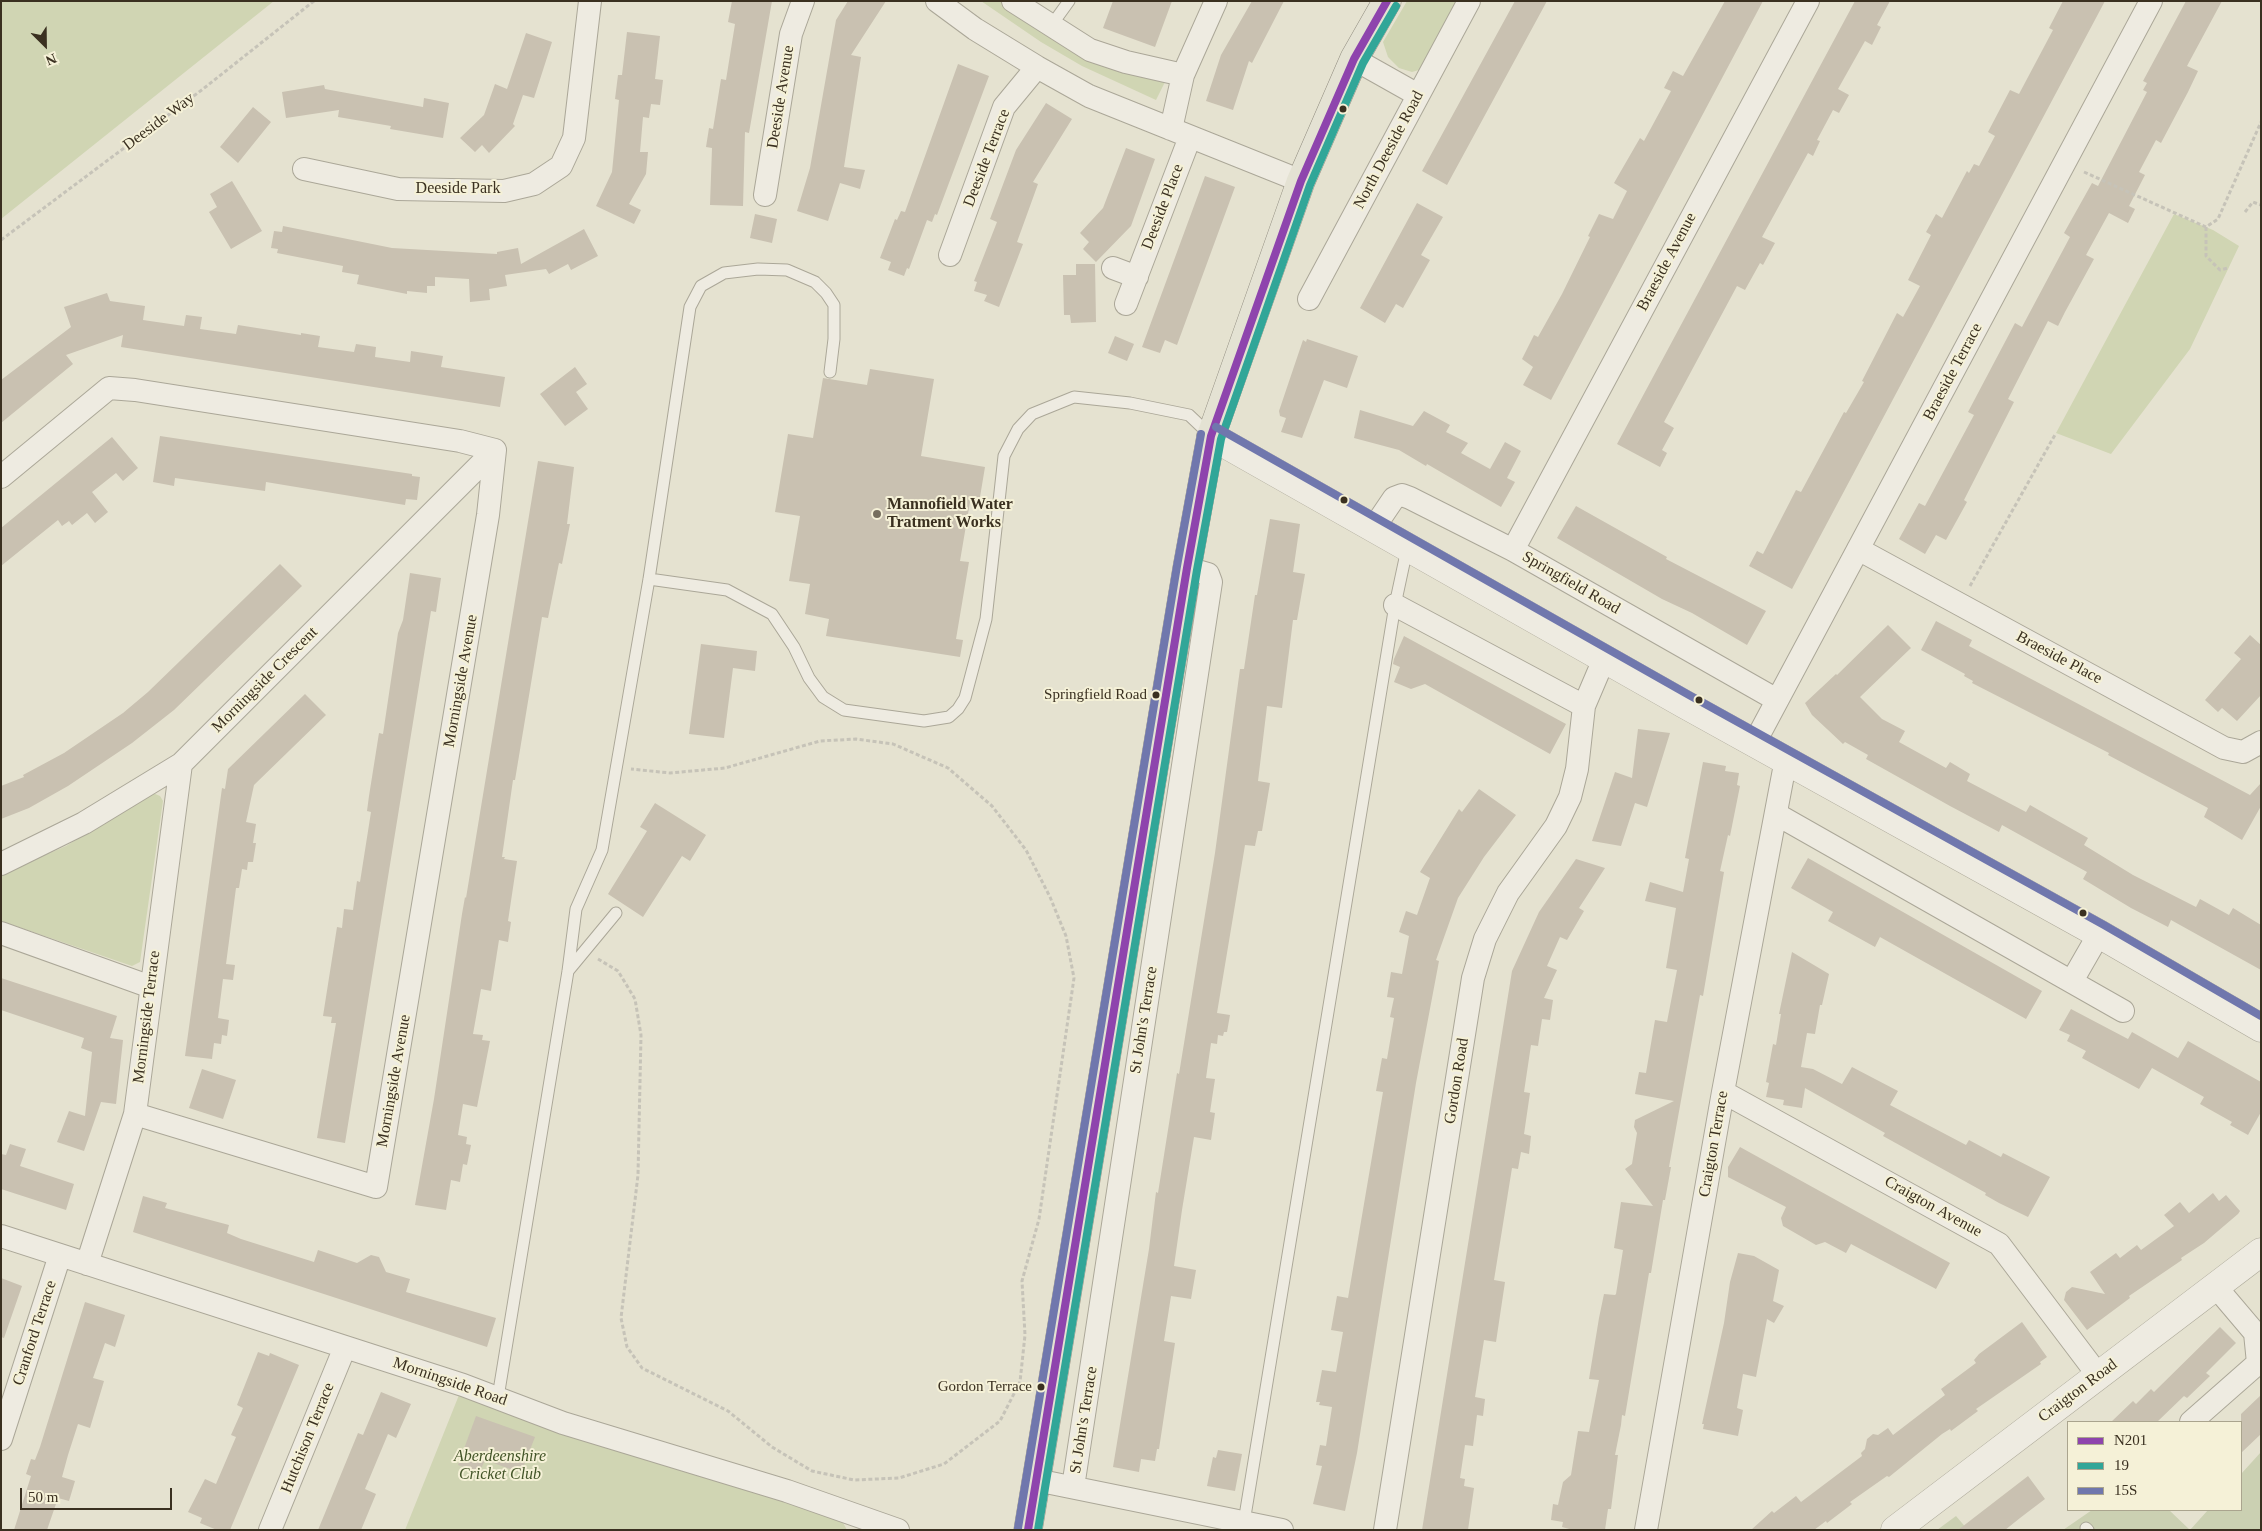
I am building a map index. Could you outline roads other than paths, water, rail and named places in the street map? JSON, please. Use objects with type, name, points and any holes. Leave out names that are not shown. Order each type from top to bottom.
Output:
[{"type":"main road","points":[[1211,436],[1301,181],[1354,59],[1387,1]]},
{"type":"main road","name":"St John's Terrace","points":[[1028,1530],[1187,568],[1211,436]]},
{"type":"street","name":"Deeside Park","points":[[304,169],[398,189],[504,191],[534,184],[561,166],[574,138],[590,1]]},
{"type":"street","name":"Deeside Avenue","points":[[765,195],[792,34],[803,1]]},
{"type":"street","points":[[937,1],[975,29],[1089,96],[1301,181]]},
{"type":"street","points":[[1013,1],[1090,50],[1126,62],[1183,75]]},
{"type":"street","name":"Deeside Place","points":[[1126,304],[1137,277],[1180,133],[1183,75],[1216,1]]},
{"type":"street","name":"North Deeside Road","points":[[1309,299],[1469,1]]},
{"type":"street","name":"Braeside Avenue","points":[[1513,550],[1808,1]]},
{"type":"street","name":"Braeside Terrace","points":[[1755,742],[2151,1]]},
{"type":"street","points":[[1354,59],[1418,95]]},
{"type":"street","name":"Deeside Terrace","points":[[950,255],[1004,107],[1037,67]]},
{"type":"street","points":[[1113,268],[1137,277]]},
{"type":"street","points":[[1,476],[109,388],[135,390],[450,439],[495,450]]},
{"type":"street","points":[[1211,436],[1604,659],[2099,934],[2261,1028]]},
{"type":"street","name":"Morningside Crescent","points":[[1,864],[84,823],[180,764],[495,450]]},
{"type":"street","name":"Morningside Avenue","points":[[135,1114],[376,1187],[488,515],[495,450]]},
{"type":"street","name":"Springfield Road","points":[[1373,529],[1394,498],[1402,495],[1513,550],[1777,700]]},
{"type":"street","name":"Braeside Place","points":[[1858,549],[2224,748],[2243,752],[2261,742]]},
{"type":"street","name":"St John's Terrace","points":[[1073,1488],[1211,582],[1208,574],[1187,568]]},
{"type":"street","points":[[1395,605],[1584,706]]},
{"type":"street","name":"Gordon Road","points":[[1385,1530],[1474,978],[1485,939],[1508,893],[1556,826],[1570,797],[1577,769],[1584,706],[1604,659]]},
{"type":"street","name":"Craigton Terrace","points":[[1646,1530],[1723,1092],[1786,759]]},
{"type":"street","name":"Morningside Terrace","points":[[87,1264],[135,1114],[180,764]]},
{"type":"street","points":[[1776,814],[2123,1011]]},
{"type":"street","points":[[1,933],[151,987]]},
{"type":"street","points":[[2072,981],[2099,934]]},
{"type":"street","name":"Craigton Avenue","points":[[1723,1092],[1999,1244],[2098,1376]]},
{"type":"street","name":"Morningside Road","points":[[1,1236],[498,1397],[563,1422],[787,1491],[898,1530]]},
{"type":"street","name":"Craigton Road","points":[[1895,1530],[2261,1252]]},
{"type":"street","name":"Cranford Terrace","points":[[1,1439],[60,1256]]},
{"type":"street","points":[[2192,1421],[2258,1363],[2255,1333],[2216,1287]]},
{"type":"street","name":"Hutchison Terrace","points":[[270,1530],[345,1347]]},
{"type":"street","points":[[1036,1480],[1274,1529]]},
{"type":"lane","points":[[1051,26],[1069,1]]},
{"type":"lane","points":[[498,1397],[568,970],[576,909],[602,850],[618,767],[649,579],[690,307],[701,286],[724,273],[758,269],[788,270],[815,282],[834,305],[834,339],[830,372]]},
{"type":"lane","points":[[649,579],[727,590],[772,614],[794,648],[809,678],[823,697],[844,710],[924,721],[950,717],[965,698],[986,619],[1004,456],[1018,429],[1032,414],[1074,397],[1130,403],[1189,415],[1211,436]]},
{"type":"lane","points":[[1244,1522],[1395,605],[1407,548]]},
{"type":"lane","points":[[568,970],[616,913]]},
{"type":"place","name":"Mannofield Water Tratment Works","points":[[877,514]]},
{"type":"place","name":"Springfield Road","points":[[1156,695]]},
{"type":"place","name":"Gordon Terrace","points":[[1041,1387]]},
{"type":"park label","name":"Aberdeenshire Cricket Club","points":[[500,1466]]}]
